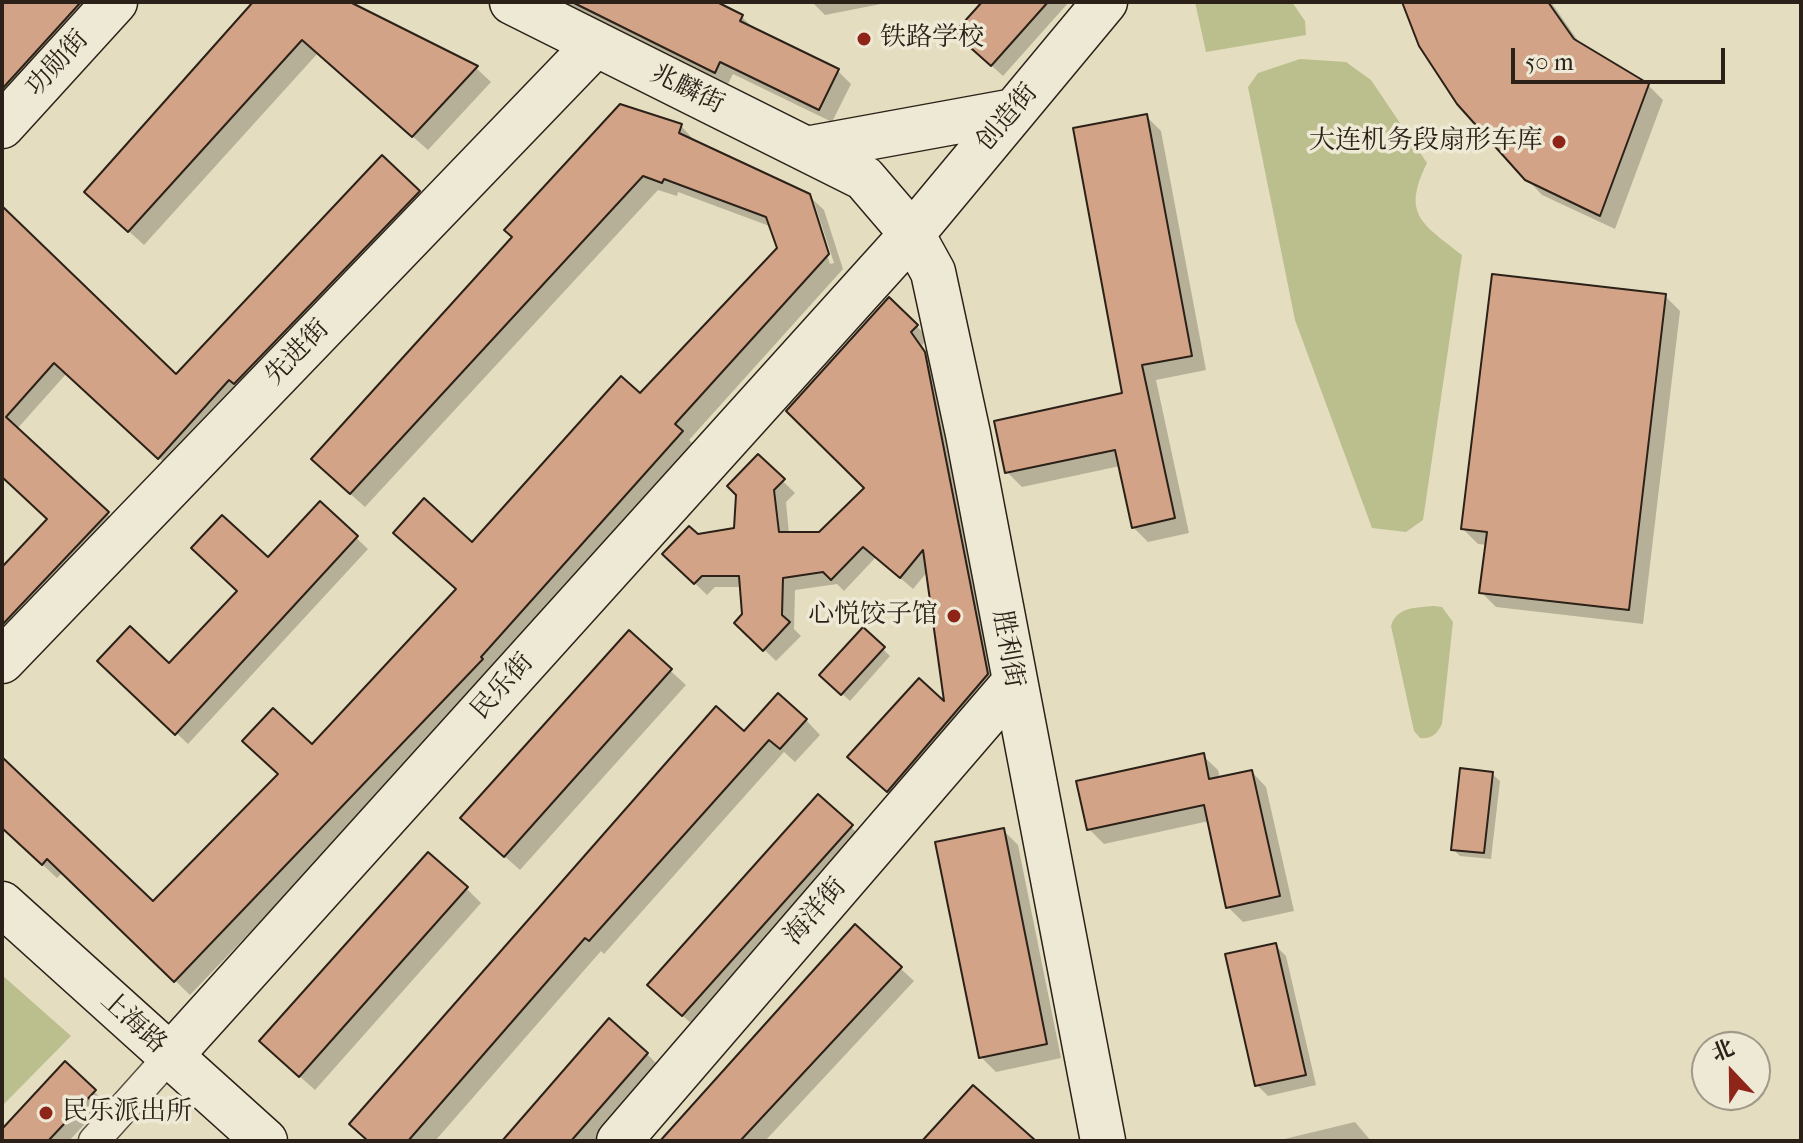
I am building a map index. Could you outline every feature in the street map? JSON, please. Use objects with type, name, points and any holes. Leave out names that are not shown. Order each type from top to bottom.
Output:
[{"type":"street","name":"功勋街","points":[[2,126],[115,2]]},
{"type":"street","name":"兆麟街","points":[[512,2],[864,178]]},
{"type":"street","name":"创造街","points":[[912,234],[1105,2]]},
{"type":"street","name":"先进街","points":[[2,661],[595,45]]},
{"type":"street","points":[[806,149],[1014,111]]},
{"type":"street","name":"胜利街","points":[[864,178],[912,234],[933,272],[968,434],[1013,684],[1103,1141]]},
{"type":"street","name":"民乐街","points":[[94,1141],[912,234]]},
{"type":"street","name":"海洋街","points":[[619,1141],[1013,684]]},
{"type":"street","name":"上海路","points":[[2,904],[265,1141]]},
{"type":"green space","points":[[1195,2],[1292,2],[1305,21],[1306,35],[1206,52]]},
{"type":"green space","points":[[1300,59],[1346,62],[1371,80],[1427,163],[1416,195],[1420,217],[1436,235],[1462,255],[1423,520],[1406,532],[1372,528],[1295,320],[1248,87],[1258,73]]},
{"type":"green space","points":[[1442,607],[1453,622],[1442,724],[1434,735],[1420,738],[1414,731],[1391,626],[1402,611]]},
{"type":"green space","points":[[2,975],[71,1036],[2,1106]]},
{"type":"building","points":[[2,2],[81,2],[2,89]]},
{"type":"building","points":[[253,2],[350,2],[478,66],[412,137],[302,40],[128,232],[84,192]]},
{"type":"building","points":[[572,2],[717,2],[743,15],[740,21],[839,69],[819,110],[720,62],[715,73]]},
{"type":"building","points":[[982,2],[1048,2],[991,66],[954,33]]},
{"type":"building","name":"大连机务段扇形车库","points":[[1402,2],[1548,2],[1574,39],[1649,84],[1600,216],[1525,180],[1457,104],[1419,46]]},
{"type":"building","points":[[620,104],[682,124],[679,133],[810,194],[829,254],[675,424],[683,431],[481,657],[483,659],[174,982],[47,859],[42,865],[2,828],[2,757],[153,901],[278,774],[242,741],[273,708],[312,744],[456,589],[393,533],[424,498],[472,542],[621,376],[640,393],[777,248],[766,217],[664,179],[662,183],[643,176],[350,494],[311,459],[512,237],[504,230]]},
{"type":"building","points":[[1147,114],[1192,356],[1142,365],[1175,518],[1132,528],[1115,450],[1005,473],[994,421],[1122,393],[1073,128]]},
{"type":"building","points":[[382,155],[420,191],[234,384],[229,380],[158,459],[54,363],[6,417],[109,512],[2,625],[2,567],[47,519],[2,477],[2,206],[176,374]]},
{"type":"building","points":[[1492,274],[1666,294],[1629,610],[1479,593],[1487,532],[1461,529]]},
{"type":"building","points":[[889,297],[918,325],[911,332],[925,352],[988,674],[887,792],[847,757],[919,678],[944,701],[923,550],[900,578],[863,547],[831,580],[823,572],[783,578],[782,615],[790,622],[763,651],[734,623],[742,614],[739,576],[702,576],[694,584],[662,554],[689,526],[698,534],[734,528],[736,495],[727,486],[758,454],[785,479],[774,490],[779,532],[819,532],[864,488],[786,411]]},
{"type":"building","points":[[320,501],[358,536],[175,735],[97,661],[130,626],[169,663],[237,591],[191,548],[222,515],[268,557]]},
{"type":"building","points":[[863,627],[885,647],[841,695],[819,675]]},
{"type":"building","points":[[629,630],[672,669],[504,857],[460,818]]},
{"type":"building","points":[[778,693],[807,719],[780,749],[769,740],[589,941],[585,938],[408,1141],[368,1141],[349,1124],[716,706],[744,731]]},
{"type":"building","points":[[1204,753],[1209,779],[1252,770],[1280,896],[1226,908],[1204,805],[1087,830],[1076,781]]},
{"type":"building","points":[[1460,768],[1493,772],[1484,853],[1451,850]]},
{"type":"building","points":[[818,794],[853,825],[682,1016],[647,985]]},
{"type":"building","points":[[1004,828],[1047,1044],[979,1058],[935,842]]},
{"type":"building","points":[[428,852],[468,887],[299,1077],[259,1041]]},
{"type":"building","points":[[855,924],[902,967],[740,1141],[660,1141]]},
{"type":"building","points":[[1276,943],[1306,1075],[1255,1086],[1225,954]]},
{"type":"building","points":[[609,1018],[648,1053],[571,1141],[502,1141]]},
{"type":"building","points":[[65,1061],[96,1090],[48,1141],[2,1141],[2,1129]]},
{"type":"building","points":[[973,1085],[1036,1141],[922,1141]]},
{"type":"place","name":"铁路学校","points":[[864,39]]},
{"type":"place","name":"大连机务段扇形车库","points":[[1559,142]]},
{"type":"place","name":"心悦饺子馆","points":[[954,616]]},
{"type":"place","name":"民乐派出所","points":[[46,1113]]}]
